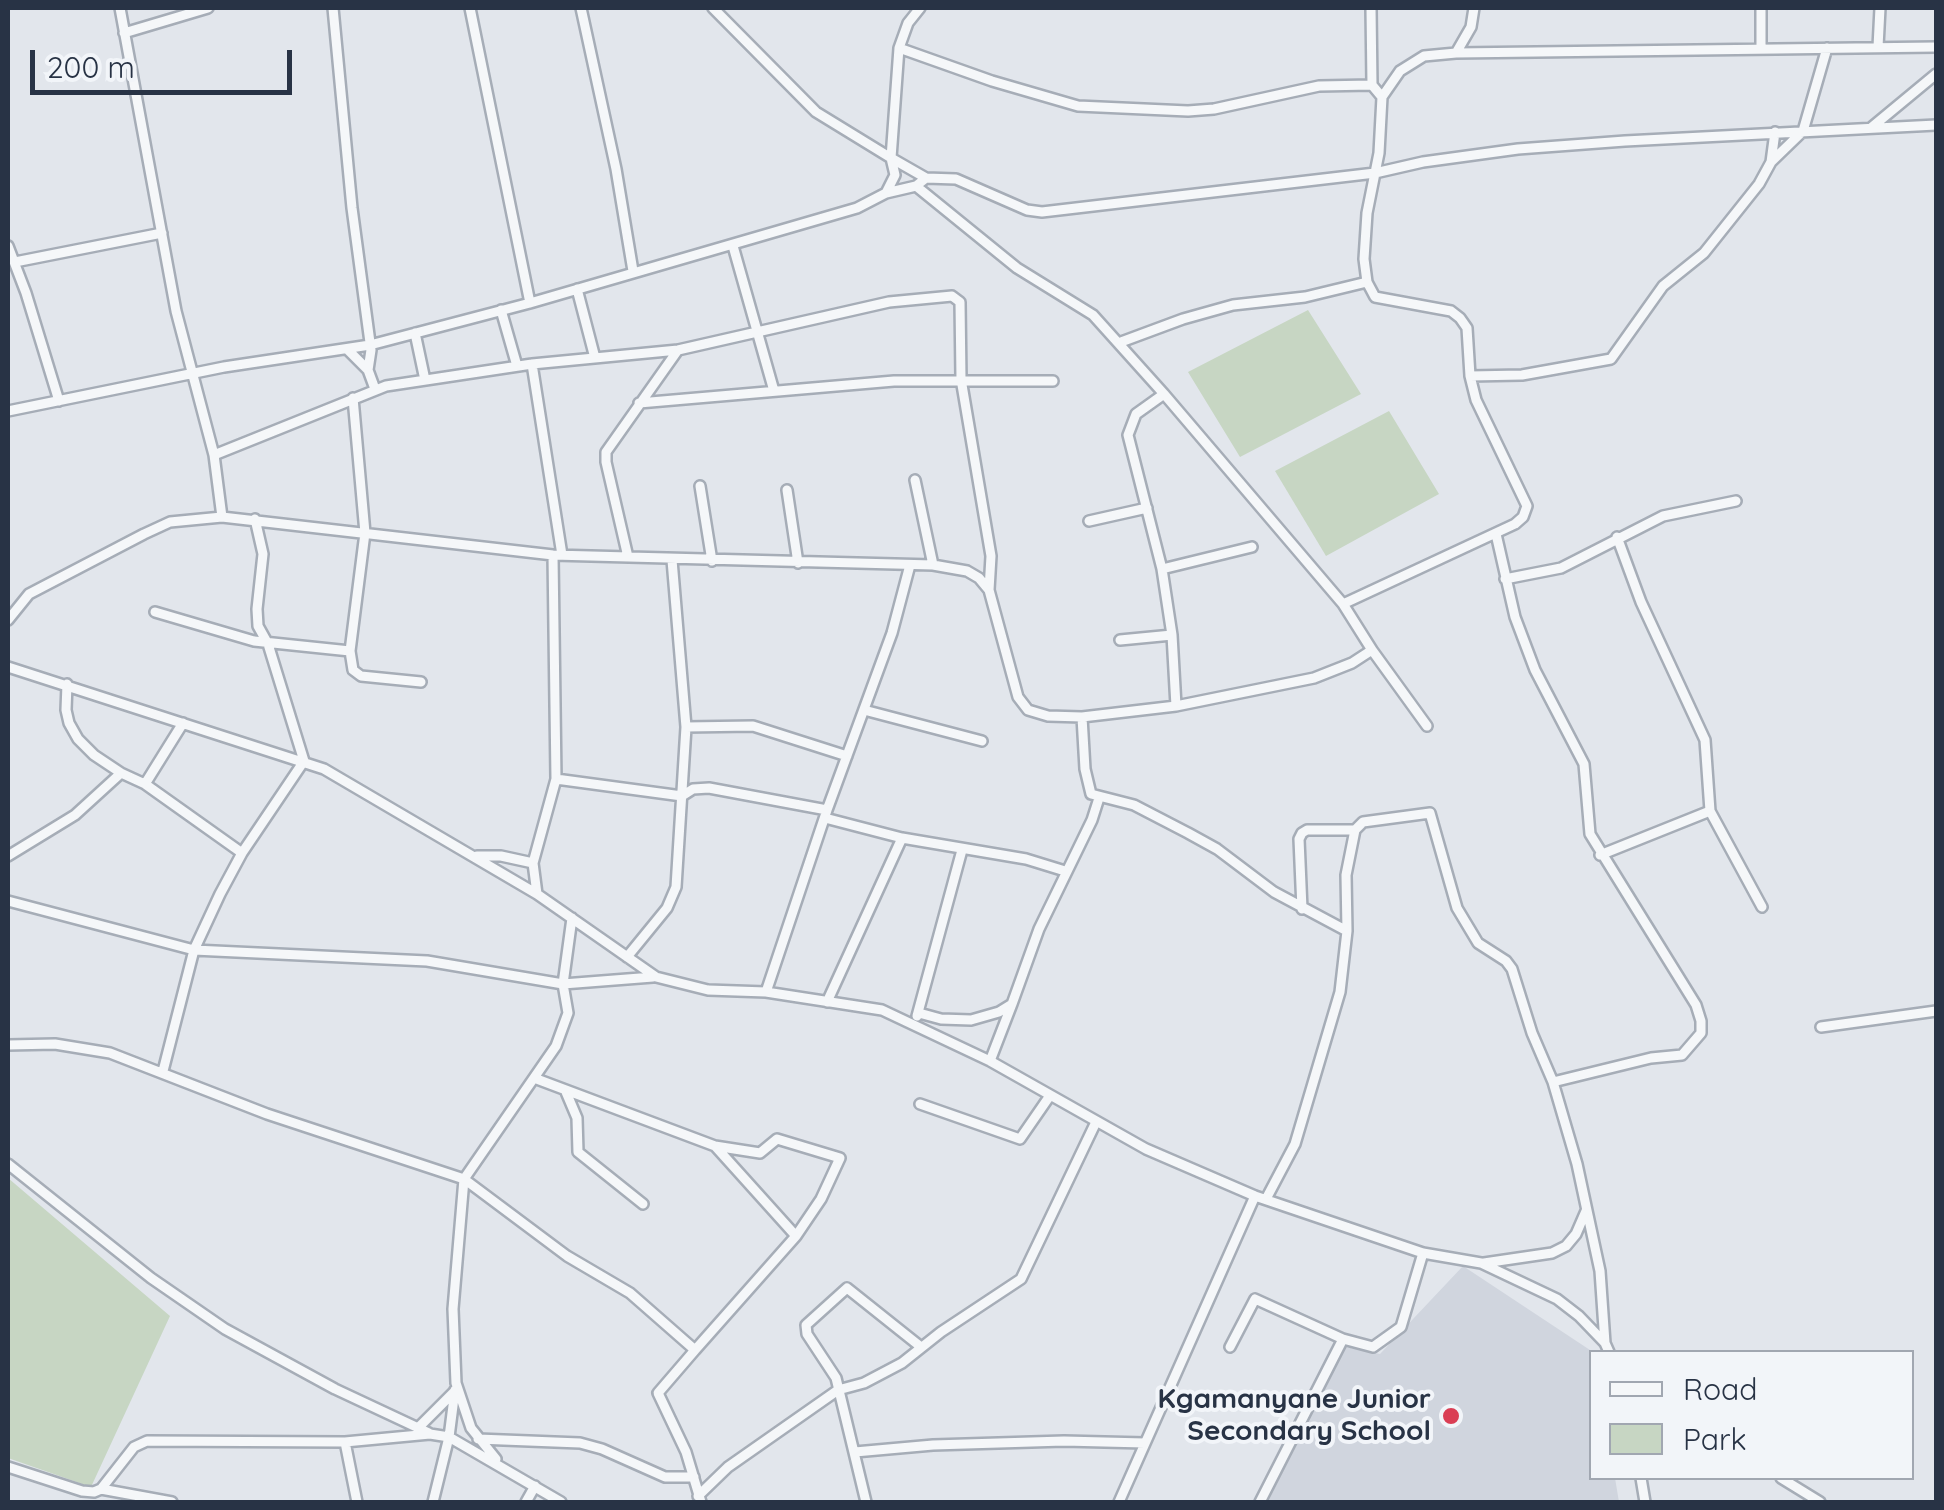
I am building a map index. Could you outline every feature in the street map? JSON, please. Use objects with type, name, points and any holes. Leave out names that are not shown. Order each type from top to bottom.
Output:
[{"type":"street","points":[[120,8],[190,375],[214,455],[222,517]]},
{"type":"street","points":[[124,32],[208,8]]},
{"type":"street","points":[[333,8],[370,345],[368,370]]},
{"type":"street","points":[[470,8],[530,303]]},
{"type":"street","points":[[581,8],[616,168],[633,272]]},
{"type":"street","points":[[712,8],[816,112],[926,178],[956,179],[1028,210],[1058,212],[1518,150],[1775,132],[1936,126]]},
{"type":"street","points":[[886,194],[895,174],[891,158],[899,48],[908,23],[920,8]]},
{"type":"street","points":[[1371,8],[1372,85],[1382,97]]},
{"type":"street","points":[[1456,52],[1470,27],[1474,8]]},
{"type":"street","points":[[1760,49],[1761,8]]},
{"type":"street","points":[[1878,47],[1880,8]]},
{"type":"street","points":[[1343,604],[1496,534],[1523,517],[1527,506],[1488,430],[1470,376],[1466,328],[1460,318],[1452,312],[1374,297],[1367,282],[1367,213],[1381,138],[1382,97],[1409,64],[1424,56],[1456,52],[1936,47]]},
{"type":"street","points":[[899,48],[1052,99],[1100,108],[1214,109],[1319,86],[1372,85]]},
{"type":"street","points":[[1470,376],[1522,375],[1611,359],[1663,286],[1704,253],[1759,184],[1771,162],[1803,131],[1827,48]]},
{"type":"street","points":[[1870,129],[1936,74]]},
{"type":"street","points":[[1771,162],[1775,132]]},
{"type":"street","points":[[8,411],[242,364],[370,345],[732,246],[857,208],[916,186],[926,178]]},
{"type":"street","points":[[916,186],[1005,259],[1094,315],[1121,342],[1343,604],[1427,726]]},
{"type":"street","points":[[15,262],[162,234]]},
{"type":"street","points":[[8,246],[59,401]]},
{"type":"street","points":[[732,246],[774,391]]},
{"type":"street","points":[[1121,342],[1233,305],[1333,292],[1367,282]]},
{"type":"street","points":[[577,290],[595,358]]},
{"type":"street","points":[[214,455],[375,389],[532,364],[678,350],[890,302],[952,296],[960,302],[961,379],[991,556],[989,590],[1023,705],[1037,714],[1082,717],[1176,706],[1314,678],[1372,650]]},
{"type":"street","points":[[502,310],[517,366]]},
{"type":"street","points":[[415,333],[425,380]]},
{"type":"street","points":[[348,350],[368,370],[375,389]]},
{"type":"street","points":[[628,557],[605,457],[608,446],[678,350]]},
{"type":"street","points":[[532,364],[558,556],[556,779],[533,863],[536,894]]},
{"type":"street","points":[[639,403],[961,379],[1053,380]]},
{"type":"street","points":[[1164,394],[1136,414],[1128,435],[1162,569],[1172,634],[1176,706]]},
{"type":"street","points":[[353,398],[365,534],[351,665],[356,674],[422,682]]},
{"type":"street","points":[[915,480],[933,564]]},
{"type":"street","points":[[700,486],[712,561]]},
{"type":"street","points":[[787,490],[798,563]]},
{"type":"street","points":[[1506,579],[1560,568],[1663,516],[1736,501]]},
{"type":"street","points":[[1089,521],[1146,508]]},
{"type":"street","points":[[8,620],[29,594],[144,534],[170,522],[222,517],[558,556],[933,564],[973,574],[989,590]]},
{"type":"street","points":[[255,519],[263,554],[258,620],[304,761]]},
{"type":"street","points":[[1496,534],[1515,618],[1535,670],[1584,764],[1590,834],[1696,1005],[1700,1033],[1694,1045],[1682,1054],[1553,1082]]},
{"type":"street","points":[[1616,537],[1641,602],[1705,740],[1710,811],[1762,908]]},
{"type":"street","points":[[1162,569],[1252,548]]},
{"type":"street","points":[[627,957],[676,891],[686,726],[672,560]]},
{"type":"street","points":[[766,992],[892,633],[910,565]]},
{"type":"street","points":[[156,612],[268,644],[350,651]]},
{"type":"street","points":[[1120,640],[1172,634]]},
{"type":"street","points":[[8,667],[304,761],[361,788],[536,894],[656,977]]},
{"type":"street","points":[[67,684],[68,723],[94,755],[144,784],[242,852]]},
{"type":"street","points":[[864,710],[982,741]]},
{"type":"street","points":[[1082,717],[1088,790],[1099,798],[1134,805],[1218,849],[1302,909],[1347,931]]},
{"type":"street","points":[[144,784],[183,722]]},
{"type":"street","points":[[686,726],[753,726],[847,756]]},
{"type":"street","points":[[163,1071],[194,950],[242,852],[304,761]]},
{"type":"street","points":[[8,856],[76,815],[121,773]]},
{"type":"street","points":[[556,779],[682,796],[693,789],[709,788],[826,814],[902,838],[1026,859],[1065,871]]},
{"type":"street","points":[[990,1061],[1039,930],[1099,798]]},
{"type":"street","points":[[1600,855],[1710,811]]},
{"type":"street","points":[[1266,1200],[1295,1144],[1340,992],[1347,931],[1346,874],[1355,830],[1363,822],[1430,813],[1456,908],[1478,943],[1506,961],[1512,970],[1532,1034],[1553,1082],[1577,1164],[1604,1298],[1607,1348]]},
{"type":"street","points":[[1302,909],[1302,833],[1355,830]]},
{"type":"street","points":[[827,1002],[902,838]]},
{"type":"street","points":[[917,1018],[962,850]]},
{"type":"street","points":[[474,856],[501,856],[533,863]]},
{"type":"street","points":[[8,901],[194,950],[427,961],[563,984],[656,977],[708,990],[766,992],[917,1018],[971,1020],[1012,1004]]},
{"type":"street","points":[[432,1502],[449,1437],[455,1387],[453,1309],[464,1179],[563,1032],[568,1008],[563,984],[572,918]]},
{"type":"street","points":[[1821,1027],[1936,1011]]},
{"type":"street","points":[[917,1018],[1146,1149],[1266,1200],[1424,1253],[1481,1263],[1557,1299],[1607,1348]]},
{"type":"street","points":[[8,1045],[84,1047],[163,1071],[267,1114],[464,1179],[567,1256],[630,1293],[695,1350]]},
{"type":"street","points":[[534,1078],[715,1146],[760,1153],[777,1140],[837,1154],[840,1162],[822,1200],[796,1236],[658,1392],[686,1452],[699,1499]]},
{"type":"street","points":[[566,1092],[577,1118],[578,1152],[643,1204]]},
{"type":"street","points":[[920,1104],[1020,1139],[1049,1096]]},
{"type":"street","points":[[699,1499],[728,1467],[838,1390],[883,1374],[1021,1280],[1096,1122]]},
{"type":"street","points":[[715,1146],[796,1236]]},
{"type":"street","points":[[8,1164],[151,1278],[224,1329],[430,1434]]},
{"type":"street","points":[[1120,1502],[1255,1196]]},
{"type":"street","points":[[1481,1263],[1552,1253],[1566,1246],[1576,1234],[1586,1211]]},
{"type":"street","points":[[1230,1347],[1258,1299],[1343,1338],[1373,1347],[1402,1327],[1424,1253]]},
{"type":"street","points":[[866,1502],[832,1369],[805,1330],[843,1289],[851,1290],[921,1347]]},
{"type":"street","points":[[1260,1502],[1343,1338]]},
{"type":"street","points":[[418,1428],[455,1387]]},
{"type":"street","points":[[455,1387],[478,1439],[512,1473]]},
{"type":"street","points":[[101,1489],[134,1446],[147,1441],[345,1442],[430,1434],[449,1437],[561,1502]]},
{"type":"street","points":[[478,1439],[580,1443],[602,1448],[665,1477],[694,1477]]},
{"type":"street","points":[[855,1452],[1064,1440],[1145,1443]]},
{"type":"street","points":[[345,1442],[356,1502]]},
{"type":"street","points":[[8,1468],[82,1492],[101,1489],[121,1498],[172,1502]]},
{"type":"street","points":[[1785,1480],[1820,1502]]},
{"type":"street","points":[[526,1502],[535,1486]]},
{"type":"shaded area","name":"Kgamanyane Junior Secondary School","points":[[1463,1266],[1590,1350],[1589,1480],[1615,1480],[1619,1502],[1266,1502],[1346,1347],[1380,1354]]},
{"type":"green space","points":[[1308,310],[1361,394],[1240,457],[1188,372]]},
{"type":"green space","points":[[1389,411],[1439,494],[1326,556],[1275,471]]},
{"type":"green space","points":[[8,1178],[170,1316],[91,1487],[8,1458]]},
{"type":"place","name":"Kgamanyane Junior Secondary School","points":[[1451,1416]]}]
